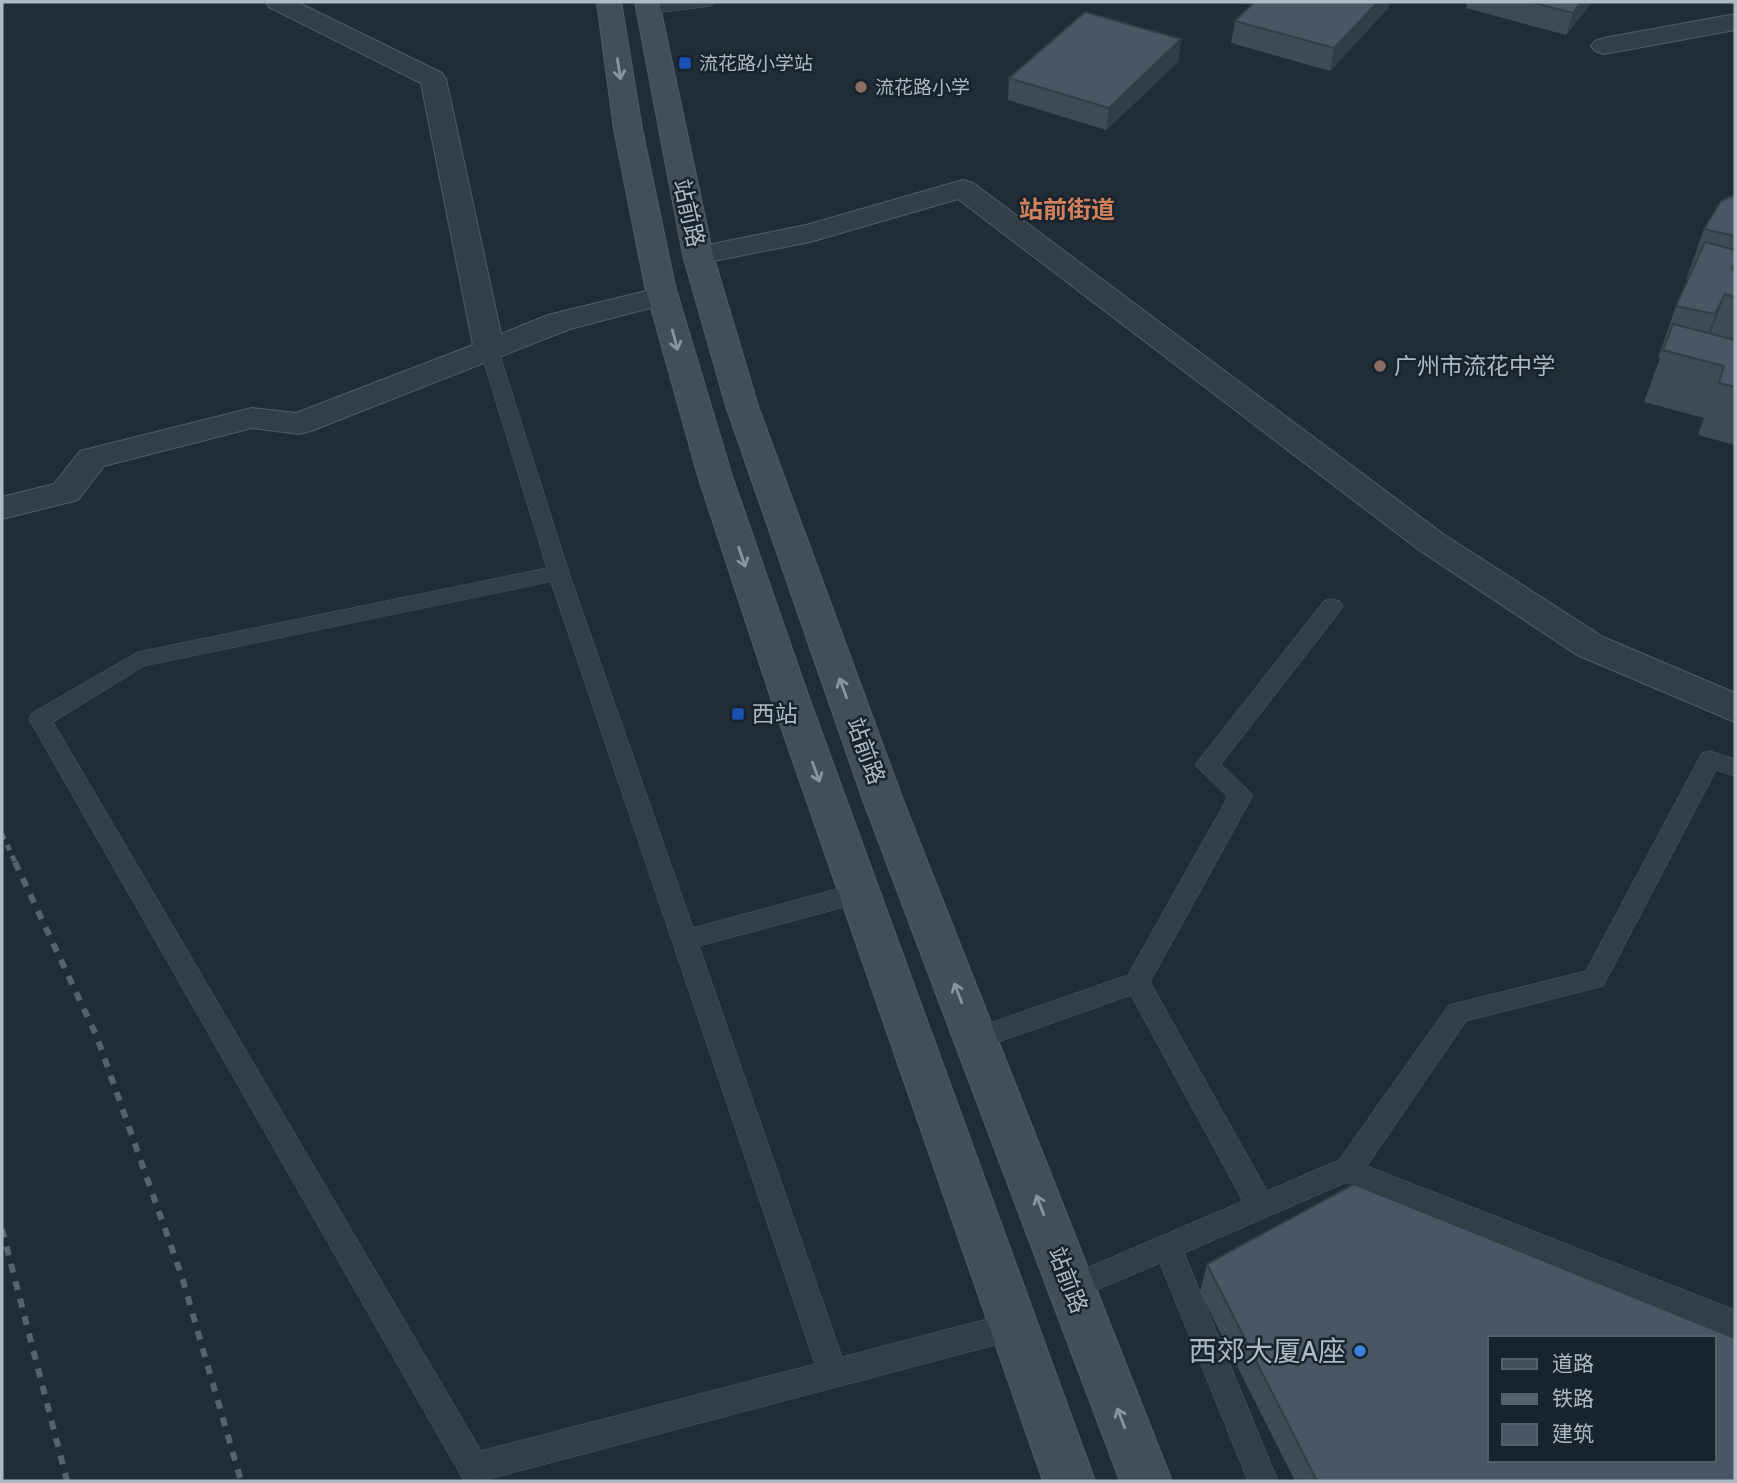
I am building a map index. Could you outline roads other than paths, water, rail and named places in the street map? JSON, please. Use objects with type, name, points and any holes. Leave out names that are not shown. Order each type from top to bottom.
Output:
[{"type":"street","points":[[278,2],[433,79],[489,349]]},
{"type":"street","name":"站前路","points":[[609,2],[628,129],[663,296],[715,476],[859,892],[1069,1481]]},
{"type":"street","name":"站前路","points":[[648,6],[698,255],[742,407],[883,800],[1146,1481]]},
{"type":"street","points":[[1604,46],[1735,22]]},
{"type":"street","points":[[698,255],[810,233],[963,189],[1431,542],[1590,646],[1735,708]]},
{"type":"street","points":[[2,508],[66,492],[92,458],[252,418],[299,424],[559,322],[663,296]]},
{"type":"lane","points":[[648,6],[710,2]]},
{"type":"lane","points":[[489,349],[559,573],[833,1373]]},
{"type":"lane","points":[[559,573],[138,660],[40,719],[474,1468],[1014,1326]]},
{"type":"lane","points":[[976,1039],[1137,982],[1241,795],[1207,765],[1332,606]]},
{"type":"lane","points":[[1071,1288],[1347,1170],[1458,1012],[1594,979],[1710,759],[1735,768]]},
{"type":"lane","points":[[684,940],[859,892]]},
{"type":"lane","points":[[1137,982],[1261,1207]]},
{"type":"lane","points":[[1347,1170],[1735,1324]]},
{"type":"lane","points":[[1167,1247],[1262,1481]]},
{"type":"railway","points":[[2,834],[16,864]]},
{"type":"railway","points":[[15,862],[97,1037],[182,1277],[241,1481]]},
{"type":"railway","points":[[2,1229],[67,1481]]},
{"type":"place","name":"流花路小学站","points":[[685,63]]},
{"type":"place","name":"流花路小学","points":[[861,87]]},
{"type":"place","name":"广州市流花中学","points":[[1380,366]]},
{"type":"place","name":"西站","points":[[738,714]]},
{"type":"place","name":"西郊大厦A座","points":[[1360,1351]]},
{"type":"district","name":"站前街道","points":[[1067,210]]}]
